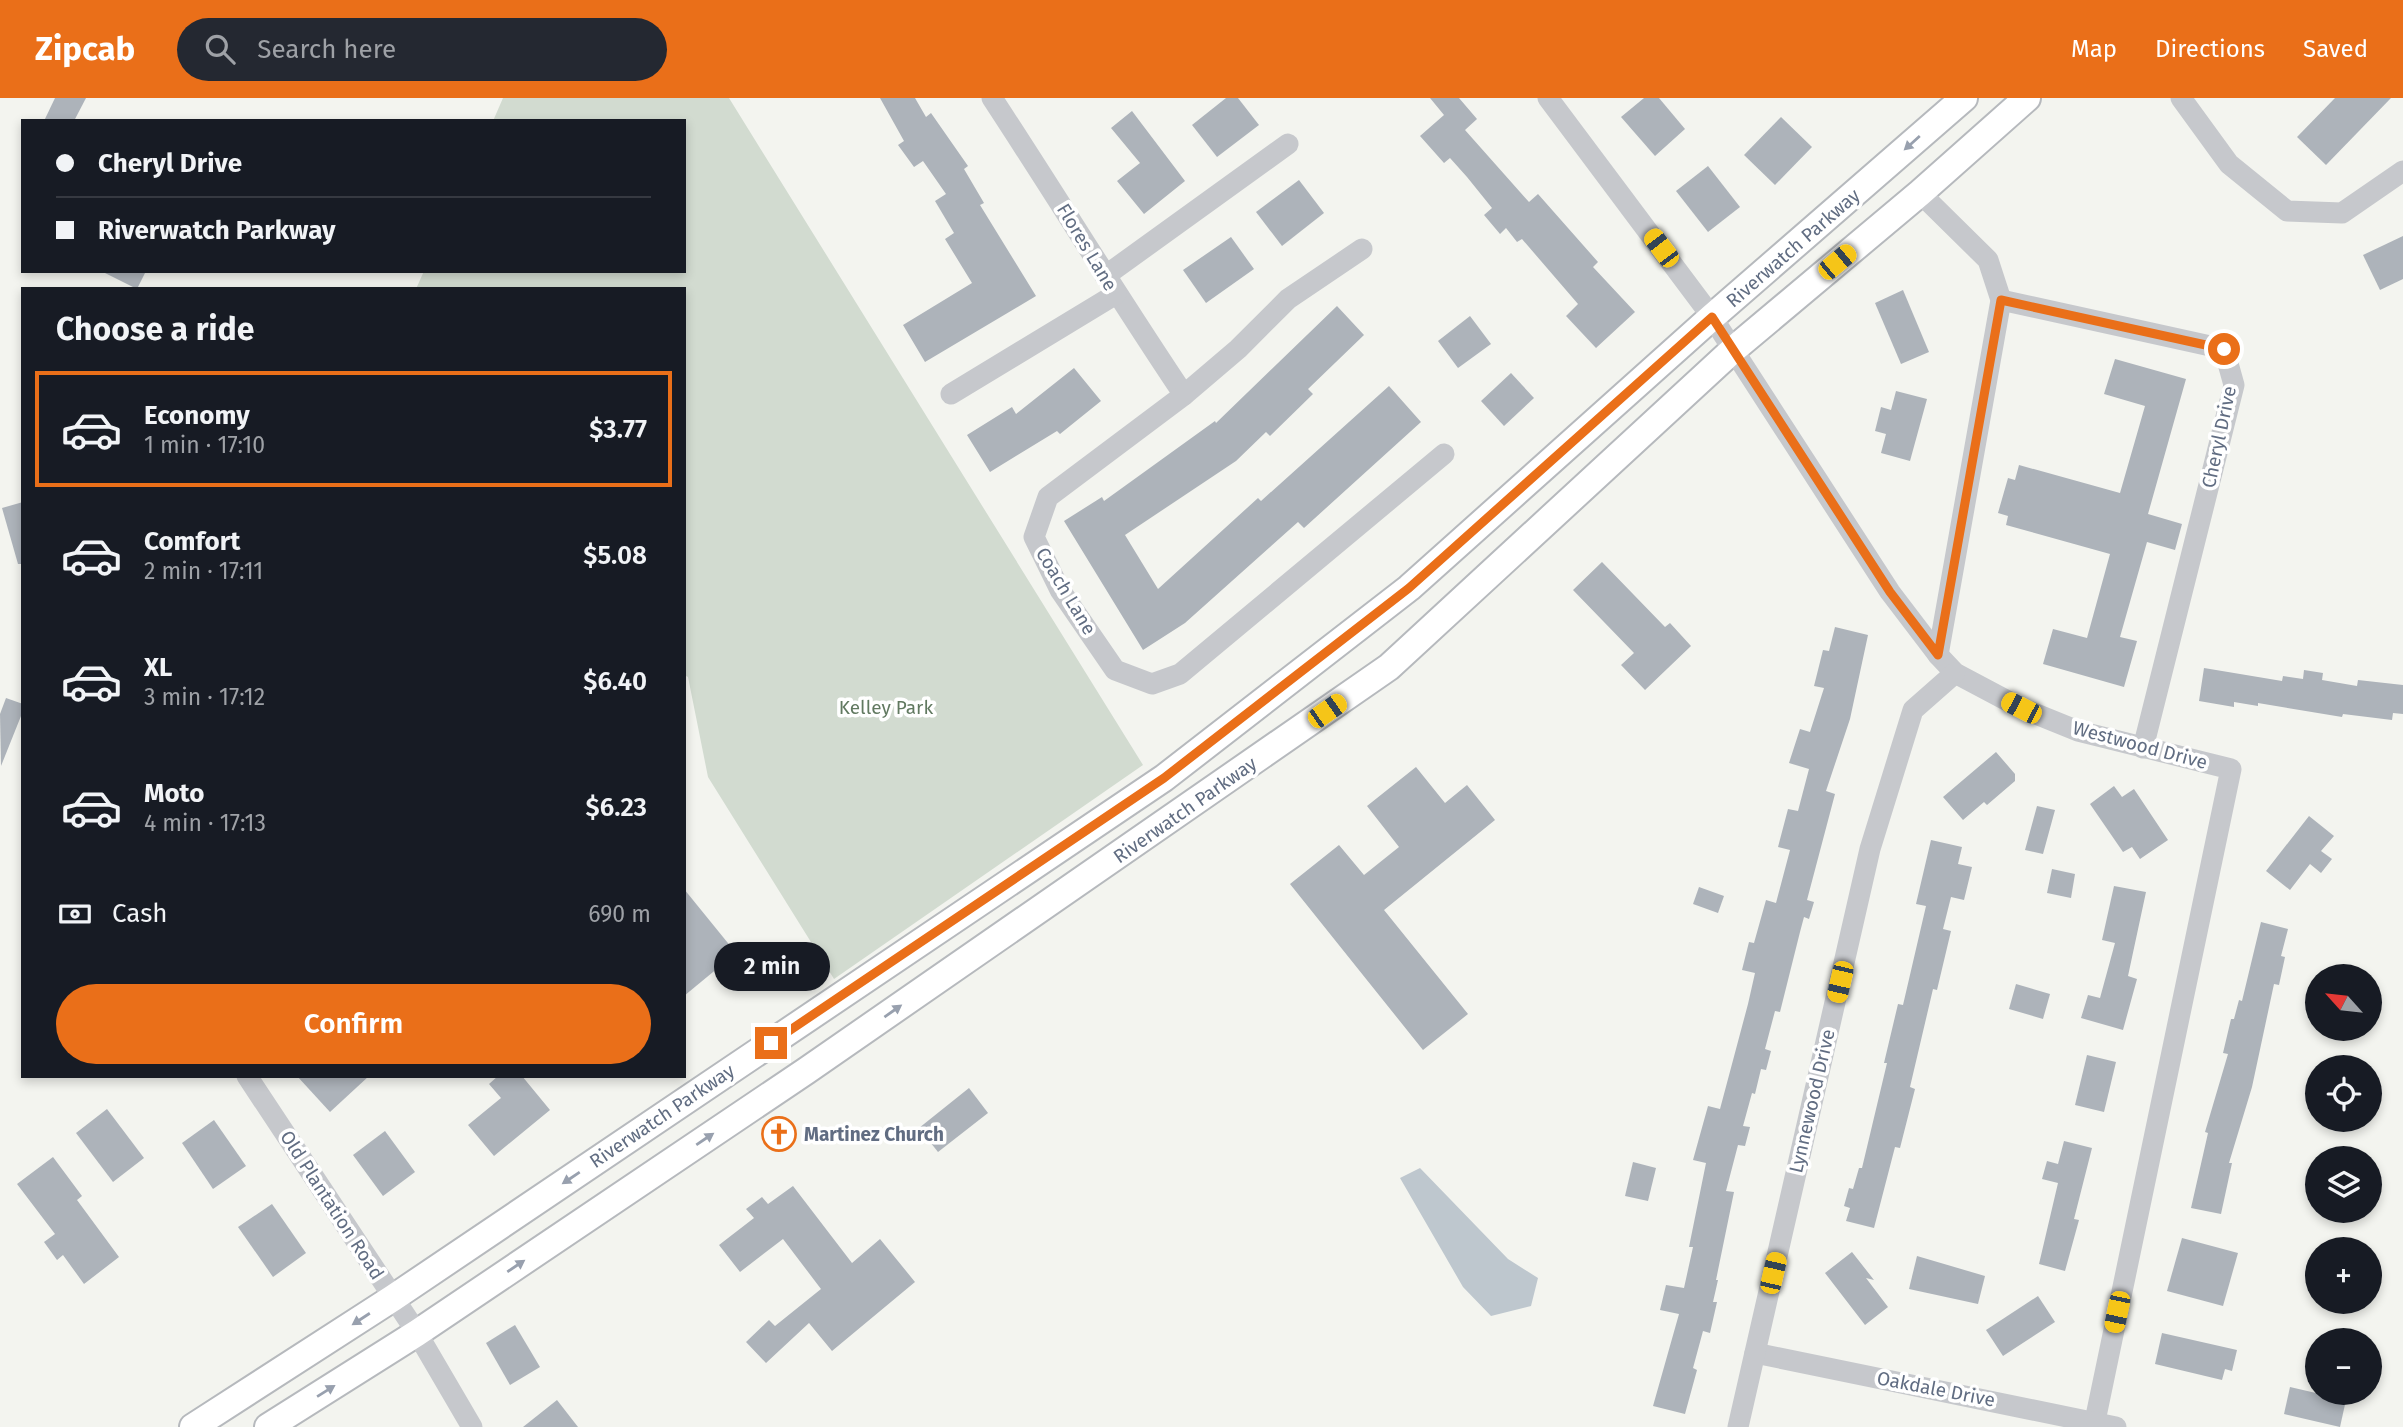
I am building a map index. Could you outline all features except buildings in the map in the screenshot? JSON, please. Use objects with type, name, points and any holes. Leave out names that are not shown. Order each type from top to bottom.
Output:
[{"type":"main road","name":"Riverwatch Parkway","points":[[193,1427],[393,1298],[1164,778],[1409,588],[1712,317],[1964,98]]},
{"type":"main road","name":"Riverwatch Parkway","points":[[268,1427],[417,1333],[806,1071],[1389,667],[1734,349],[1920,193],[2027,98]]},
{"type":"street","name":"Flores Lane","points":[[992,98],[1071,218],[1116,294],[1184,395]]},
{"type":"street","name":"Westwood Drive","points":[[1548,98],[1712,317],[1890,592],[1955,673],[2031,713],[2078,731],[2231,769],[2095,1421]]},
{"type":"street","points":[[2181,98],[2229,164],[2287,211],[2342,213],[2403,171]]},
{"type":"street","points":[[1105,276],[1288,144]]},
{"type":"street","points":[[1920,193],[1988,260],[2001,300],[1938,655]]},
{"type":"street","name":"Coach Lane","points":[[1362,249],[1288,299],[1238,349],[1184,395],[1048,497],[1034,537],[1060,590],[1115,670],[1152,684],[1180,674],[1444,454]]},
{"type":"street","points":[[951,394],[1116,294]]},
{"type":"street","name":"Cheryl Drive","points":[[2001,300],[2224,349],[2234,385],[2143,748]]},
{"type":"street","name":"Lynnewood Drive","points":[[1738,1427],[1870,849],[1913,710],[1955,673]]},
{"type":"street","name":"Old Plantation Road","points":[[248,1078],[417,1333],[472,1427]]},
{"type":"street","name":"Oakdale Drive","points":[[1755,1353],[2116,1427]]},
{"type":"green space","name":"Kelley Park","points":[[503,98],[729,98],[1143,765],[834,979],[708,777],[686,676],[686,287],[417,287],[423,273],[686,273],[686,119],[494,119]]},
{"type":"shaded area","points":[[1420,1168],[1508,1259],[1538,1278],[1531,1306],[1491,1316],[1463,1287],[1400,1178]]},
{"type":"place","name":"Martinez Church","points":[[779,1134]]},
{"type":"route","points":[[771,1043],[1164,778],[1409,588],[1712,317],[1890,592],[1938,655],[2001,300],[2224,349]]}]
